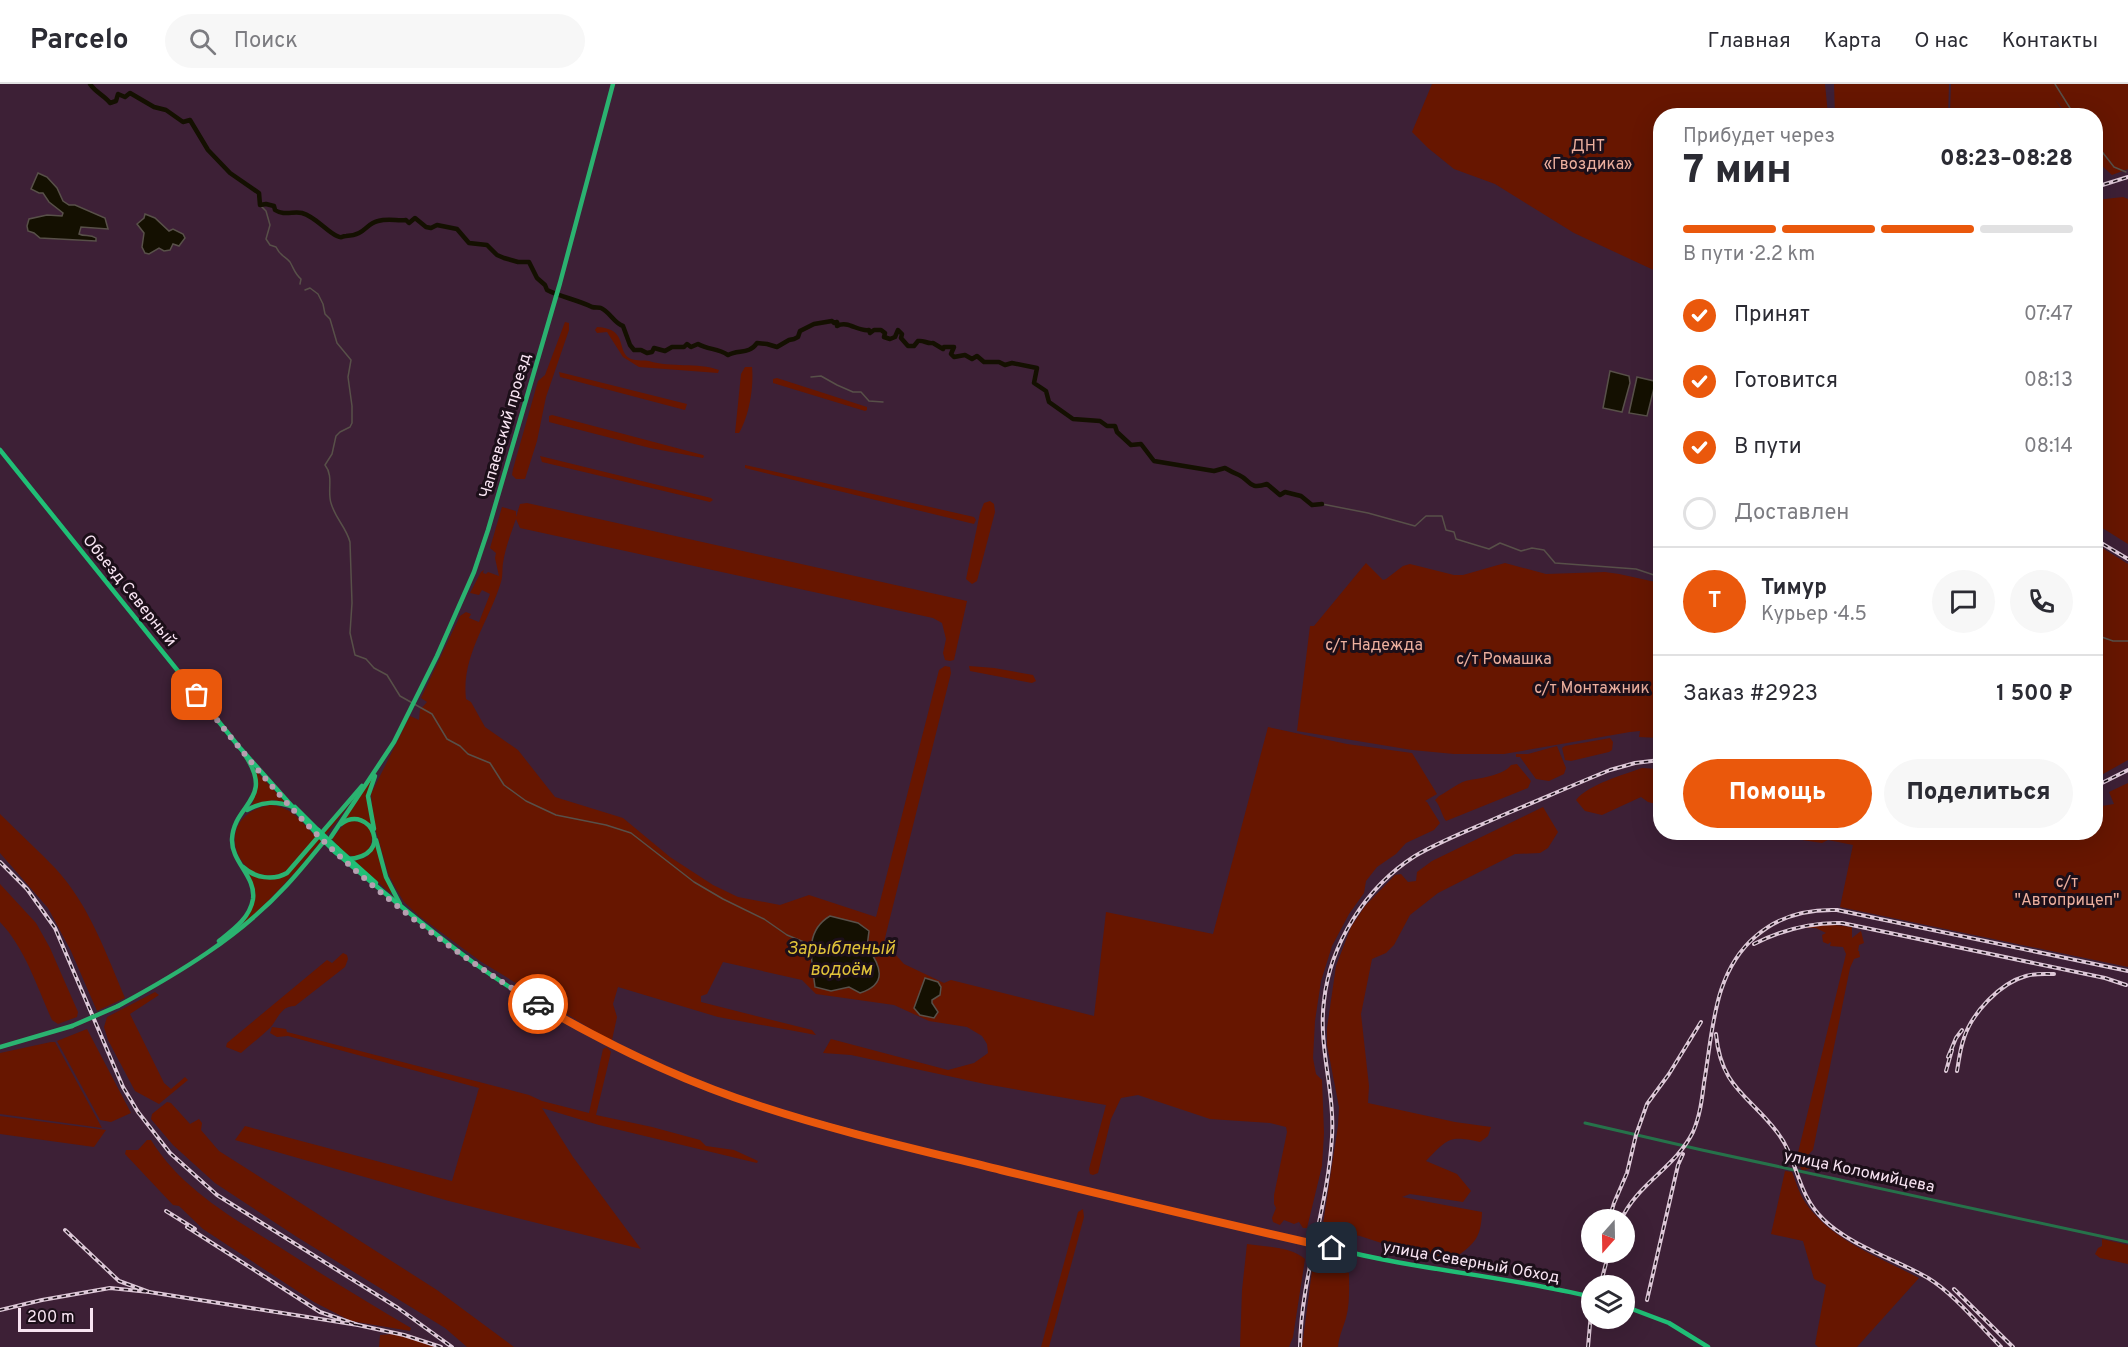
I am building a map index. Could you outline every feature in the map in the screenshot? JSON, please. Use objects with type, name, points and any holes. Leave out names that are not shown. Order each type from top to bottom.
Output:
[{"type":"highway","name":"Обьезд Северный","points":[[0,450],[240,748],[336,850],[393,900]]},
{"type":"highway","points":[[393,900],[408,913]]},
{"type":"highway","points":[[393,900],[408,913]]},
{"type":"highway","name":"улица Северный Обход","points":[[408,913],[476,965],[567,1021],[650,1063],[740,1099],[858,1134],[1332,1248],[1410,1265],[1581,1294]]},
{"type":"highway","points":[[1635,1310],[1669,1323],[1708,1347]]},
{"type":"main road","name":"Чапаевский проезд","points":[[331,837],[394,742],[459,608],[482,549],[554,305],[613,84]]},
{"type":"main road","points":[[118,1006],[192,964],[228,938],[286,886],[329,836],[409,713]]},
{"type":"main road","points":[[394,742],[371,783],[368,796],[386,877],[400,904]]},
{"type":"main road","points":[[192,964],[244,919],[253,898],[251,883],[237,860],[232,837],[234,828],[253,797],[256,780],[253,768],[240,748]]},
{"type":"main road","points":[[237,860],[246,870],[265,878],[280,877],[287,873],[366,782]]},
{"type":"main road","points":[[243,814],[251,807],[265,803],[277,802],[294,807]]},
{"type":"main road","points":[[0,1047],[72,1026],[167,982],[230,940],[286,888],[342,824],[354,819],[365,822],[375,835],[373,846],[361,857],[346,859]]},
{"type":"main road","points":[[393,891],[393,900]]},
{"type":"street","name":"улица Коломийцева","points":[[1585,1123],[2128,1242]]},
{"type":"green space","name":"ДНТ «Гвоздика»","points":[[1432,84],[1825,84],[1827,108],[1653,108],[1653,270],[1574,233],[1495,184],[1454,169],[1412,132]]},
{"type":"green space","points":[[1834,84],[1949,84],[1948,108],[1835,108]]},
{"type":"green space","points":[[1951,84],[2128,84],[2128,169],[2112,175],[2103,167],[2103,108],[2062,108],[2055,99],[2061,108],[1950,108]]},
{"type":"green space","points":[[2123,197],[2128,199],[2128,544],[2103,528],[2103,199]]},
{"type":"green space","points":[[565,322],[569,323],[569,330],[546,397],[537,441],[525,479],[516,479],[512,475],[513,469],[538,381],[545,375]]},
{"type":"green space","points":[[597,327],[614,332],[626,356],[631,359],[693,365],[719,370],[718,373],[639,367],[623,357],[607,332],[597,333],[595,330]]},
{"type":"green space","points":[[745,367],[752,367],[751,392],[743,426],[739,433],[735,433],[741,374]]},
{"type":"green space","points":[[559,372],[687,404],[685,410],[560,377]]},
{"type":"green space","points":[[777,378],[867,407],[867,410],[773,383],[773,379]]},
{"type":"green space","points":[[549,416],[704,456],[703,458],[650,448],[549,422]]},
{"type":"green space","points":[[540,456],[713,500],[710,502],[542,462]]},
{"type":"green space","points":[[745,465],[974,517],[976,520],[974,524],[745,468]]},
{"type":"green space","points":[[990,501],[994,504],[995,512],[977,581],[972,584],[966,579],[980,513],[984,503]]},
{"type":"green space","points":[[527,503],[967,601],[954,660],[950,661],[945,660],[943,653],[946,639],[942,623],[933,618],[520,528],[516,519],[505,552],[501,582],[477,639],[466,683],[466,699],[471,702],[485,727],[518,750],[555,797],[623,818],[670,857],[713,885],[738,897],[780,905],[809,895],[876,917],[939,670],[945,666],[950,667],[951,673],[884,942],[904,964],[944,983],[951,980],[1094,1016],[1106,912],[1213,934],[1268,727],[1347,744],[1412,753],[1437,794],[1425,801],[1440,823],[1434,830],[1406,843],[1396,854],[1377,867],[1366,881],[1364,893],[1349,914],[1332,946],[1321,981],[1315,1021],[1313,1058],[1316,1074],[1322,1080],[1324,1133],[1322,1166],[1307,1228],[1303,1228],[1299,1222],[1294,1224],[1284,1220],[1280,1225],[1273,1222],[1272,1218],[1276,1208],[1274,1195],[1287,1132],[1286,1127],[1270,1123],[1210,1119],[1138,1095],[1121,1098],[1111,1119],[1098,1173],[1093,1175],[1090,1174],[1089,1169],[1106,1105],[985,1084],[851,1055],[823,1053],[831,1039],[948,1070],[974,1063],[988,1053],[987,1044],[982,1036],[967,1027],[929,1021],[894,1005],[816,994],[802,980],[723,962],[707,994],[701,996],[701,1002],[812,1030],[816,1035],[718,1017],[618,987],[613,1004],[617,1017],[612,1040],[609,1040],[480,961],[419,916],[404,902],[388,873],[374,824],[371,794],[410,716],[419,720],[420,710],[427,702],[421,698],[460,616],[466,612],[471,614],[469,618],[479,622],[490,594],[482,590],[479,595],[470,593],[484,570],[483,573],[488,572],[499,576],[496,553],[490,548],[502,507],[516,511],[516,517],[520,504]],"holes":[[[867,947],[875,959],[879,976],[878,982],[860,993],[849,987]]]},
{"type":"green space","points":[[2103,548],[2128,564],[2128,760],[2103,774]]},
{"type":"green space","points":[[1366,563],[1383,580],[1403,566],[1410,564],[1454,575],[1463,575],[1505,563],[1546,574],[1605,572],[1653,581],[1653,738],[1639,737],[1640,731],[1504,754],[1454,754],[1412,750],[1297,731],[1310,626],[1314,626]]},
{"type":"green space","points":[[969,666],[1033,675],[1036,681],[1032,683],[970,671]]},
{"type":"green space","points":[[1610,738],[1613,742],[1612,750],[1609,752],[1571,761],[1565,760],[1562,748],[1565,746]]},
{"type":"green space","points":[[1557,746],[1566,768],[1564,774],[1549,781],[1536,779],[1520,757],[1516,757],[1516,754],[1528,754]]},
{"type":"green space","points":[[1517,764],[1531,781],[1528,788],[1446,821],[1435,800],[1439,796],[1462,782],[1498,774],[1511,765]]},
{"type":"green space","points":[[1642,768],[1653,769],[1653,803],[1641,797],[1602,815],[1585,811],[1576,800],[1589,789]]},
{"type":"green space","points":[[256,771],[285,802],[274,800],[252,805],[257,788]]},
{"type":"green space","points":[[373,777],[367,796],[371,824],[354,817],[344,821]]},
{"type":"green space","name":"с/т \"Автоприцеп\"","points":[[2128,783],[2128,967],[1840,907],[1853,845],[1828,840],[2103,840],[2103,806],[2114,804],[2109,792]]},
{"type":"green space","points":[[358,792],[303,863],[241,926],[250,912],[253,900],[246,872],[259,876],[272,876],[291,870]]},
{"type":"green space","points":[[270,805],[285,808],[291,812],[317,838],[286,872],[270,877],[256,873],[244,865],[237,852],[235,838],[239,824],[250,812]]},
{"type":"green space","points":[[1543,807],[1558,832],[1548,848],[1540,853],[1515,854],[1438,893],[1410,915],[1394,945],[1386,953],[1372,959],[1361,1014],[1369,1086],[1368,1103],[1455,1122],[1491,1127],[1488,1136],[1480,1142],[1461,1139],[1449,1141],[1426,1161],[1457,1174],[1471,1191],[1463,1202],[1410,1194],[1402,1197],[1482,1212],[1476,1239],[1455,1258],[1418,1255],[1360,1236],[1326,1229],[1323,1224],[1339,1107],[1327,1045],[1327,1028],[1336,966],[1351,927],[1365,906],[1395,875],[1401,874],[1408,882],[1416,881],[1417,872],[1432,861]]},
{"type":"green space","points":[[0,814],[68,883],[96,930],[125,998],[97,1011],[71,951],[48,908],[0,853]]},
{"type":"green space","points":[[350,821],[368,827],[371,834],[372,841],[364,854],[357,856],[346,854],[332,839],[345,823]]},
{"type":"green space","name":"с/т \"Автоприцеп\"","points":[[1802,840],[1828,840],[1822,843]]},
{"type":"green space","points":[[376,845],[392,892],[390,893],[354,861],[367,857]]},
{"type":"green space","points":[[0,884],[36,923],[50,948],[78,1012],[77,1017],[58,1024],[52,1020],[17,944],[0,922]]},
{"type":"green space","points":[[1827,924],[1852,927],[1852,938],[1861,931],[1864,943],[1859,945],[1860,957],[1854,959],[1850,968],[1813,1150],[1809,1154],[1810,1158],[1807,1163],[1810,1169],[1802,1170],[1796,1161],[1846,954],[1843,947],[1830,946],[1831,942],[1828,944],[1823,942],[1822,935],[1826,933],[1816,928],[1802,928]]},
{"type":"green space","points":[[343,953],[348,959],[345,967],[295,1006],[283,1010],[271,1027],[241,1053],[226,1047],[227,1043],[327,960],[332,963]]},
{"type":"green space","points":[[155,992],[159,995],[130,1014],[164,1083],[171,1089],[185,1077],[188,1080],[159,1104],[135,1091],[108,1040],[104,1027],[107,1017]]},
{"type":"green space","points":[[272,1027],[589,1113],[603,1049],[607,1047],[611,1052],[596,1115],[700,1140],[706,1146],[734,1150],[758,1161],[757,1163],[599,1125],[542,1108],[573,1157],[641,1249],[449,1201],[235,1140],[245,1126],[452,1181],[479,1088],[288,1036],[277,1037],[270,1033]]},
{"type":"green space","points":[[87,1029],[131,1113],[111,1122],[100,1120],[57,1041]]},
{"type":"green space","points":[[55,1042],[102,1128],[0,1114],[0,1053]]},
{"type":"green space","points":[[167,1102],[171,1103],[190,1124],[199,1119],[202,1123],[201,1130],[219,1151],[437,1290],[514,1347],[467,1347],[445,1328],[297,1237],[215,1183],[173,1145],[151,1119],[152,1114]]},
{"type":"green space","points":[[0,1116],[106,1130],[94,1147],[0,1134]]},
{"type":"green space","points":[[147,1140],[151,1140],[177,1173],[209,1201],[313,1269],[411,1328],[410,1331],[351,1321],[314,1302],[203,1229],[179,1206],[173,1205],[125,1154],[126,1150],[138,1150]]},
{"type":"green space","points":[[1785,1171],[1792,1172],[1805,1202],[1828,1227],[1872,1255],[1919,1278],[1857,1347],[1818,1347],[1815,1344],[1826,1285],[1814,1279],[1803,1241],[1771,1234]]},
{"type":"green space","points":[[1083,1209],[1084,1217],[1049,1347],[1041,1347],[1078,1212]]},
{"type":"green space","points":[[2102,1239],[2128,1245],[2128,1264],[2100,1258],[2095,1254],[2102,1246]]},
{"type":"green space","points":[[1247,1244],[1285,1249],[1305,1259],[1293,1337],[1289,1347],[1240,1347],[1242,1290]]},
{"type":"green space","points":[[1318,1267],[1338,1267],[1349,1273],[1348,1307],[1338,1347],[1302,1347],[1312,1271]]},
{"type":"green space","points":[[395,1334],[435,1347],[379,1347],[380,1335]]},
{"type":"water","points":[[38,173],[47,177],[57,188],[63,201],[105,218],[108,229],[81,227],[79,234],[94,237],[96,241],[40,238],[28,231],[29,219],[47,215],[62,216],[63,213],[49,202],[43,193],[31,189]]},
{"type":"water","points":[[145,214],[155,218],[169,231],[173,229],[183,234],[185,238],[179,246],[173,244],[170,250],[164,251],[159,248],[149,254],[145,253],[142,247],[144,233],[137,224]]},
{"type":"water","points":[[1610,371],[1629,376],[1630,383],[1622,412],[1603,408]]},
{"type":"water","points":[[1637,377],[1653,381],[1653,392],[1647,416],[1629,413]]},
{"type":"water","name":"Зарыбленый водоём","points":[[830,916],[858,923],[869,931],[867,947],[876,961],[879,974],[875,985],[869,989],[860,993],[849,987],[831,991],[815,987],[811,948],[816,930]]},
{"type":"water","points":[[925,978],[938,982],[941,987],[940,995],[932,1000],[938,1012],[934,1018],[920,1015],[914,1008]]},
{"type":"waterway","points":[[90,84],[110,103],[116,101],[118,94],[125,97],[130,93],[154,107],[166,110],[183,122],[190,120],[208,150],[230,173],[259,193],[260,205],[274,206],[275,210],[282,213],[302,213],[340,237],[358,234],[374,222],[385,220],[406,220],[409,223],[415,218],[426,227],[431,228],[437,225],[457,229],[469,243],[487,245],[497,255],[504,258],[529,262],[537,278],[547,290],[604,310],[623,326],[634,350],[647,353],[652,352],[654,348],[665,351],[672,347],[684,347],[687,344],[691,347],[698,344],[728,355],[750,349],[757,343],[777,347],[798,337],[800,331],[814,324],[832,321],[837,322],[837,326],[845,324],[869,330],[870,333],[874,330],[881,330],[885,333],[884,337],[890,339],[895,337],[898,330],[908,346],[914,346],[918,341],[922,341],[933,343],[943,349],[954,347],[951,354],[954,357],[965,355],[972,359],[977,356],[984,362],[999,362],[1005,365],[1012,363],[1037,368],[1034,383],[1046,391],[1049,402],[1073,419],[1100,421],[1107,426],[1115,426],[1117,432],[1131,445],[1141,444],[1154,461],[1214,471],[1225,468],[1253,485],[1267,484],[1280,495],[1285,492],[1301,496],[1312,505],[1322,504]]},
{"type":"waterway","points":[[2055,84],[2070,108]]},
{"type":"waterway","points":[[2103,153],[2114,167],[2126,172]]},
{"type":"waterway","points":[[260,205],[266,211],[270,225],[266,239],[290,262],[301,279],[300,284]]},
{"type":"waterway","points":[[305,290],[310,288],[318,294],[325,314],[330,319],[337,343],[351,360],[348,377],[352,423],[350,427],[336,436],[332,454],[325,465],[330,479],[331,503],[350,542],[352,603],[350,633],[355,655],[366,659],[374,668],[387,675],[400,696],[432,714],[447,739],[460,746],[468,754],[490,763],[504,785],[526,801],[556,815],[606,825],[631,833],[694,882],[764,919],[787,935],[811,945]]},
{"type":"waterway","points":[[811,377],[821,376],[853,392],[861,392],[869,401],[883,402]]},
{"type":"waterway","points":[[1322,504],[1368,513],[1415,526],[1426,516],[1442,516],[1446,530],[1454,532],[1456,539],[1489,549],[1500,543],[1521,551],[1532,548],[1544,550],[1555,563],[1636,569],[1653,575]]},
{"type":"waterway","points":[[2103,637],[2113,641],[2128,641]]},
{"type":"railway","points":[[2103,185],[2128,177]]},
{"type":"railway","points":[[2103,544],[2128,559]]},
{"type":"railway","points":[[1300,1347],[1305,1294],[1330,1163],[1332,1137],[1331,1103],[1323,1035],[1324,1001],[1334,959],[1353,919],[1381,884],[1397,869],[1425,850],[1610,770],[1653,761]]},
{"type":"railway","points":[[2103,782],[2128,770]]},
{"type":"railway","points":[[0,862],[27,889],[55,928],[123,1087],[138,1112],[170,1153],[217,1195],[398,1308],[452,1347]]},
{"type":"railway","points":[[1627,1209],[1636,1196],[1676,1156],[1693,1132],[1700,1107],[1713,1023],[1723,985],[1742,951],[1756,936],[1774,923],[1794,915],[1837,910],[2128,971]]},
{"type":"railway","points":[[1754,944],[1797,928],[1842,923],[2105,978],[2126,985]]},
{"type":"railway","points":[[1957,1071],[1961,1046],[1968,1028],[1988,1000],[2006,985],[2026,976],[2054,974]]},
{"type":"railway","points":[[1612,1209],[1627,1173],[1636,1135],[1647,1104],[1669,1074],[1701,1022]]},
{"type":"railway","points":[[1948,1057],[1962,1030]]},
{"type":"railway","points":[[1716,1034],[1719,1052],[1730,1079],[1777,1132],[1790,1154],[1802,1187],[1824,1220],[1847,1237],[1937,1284],[2001,1347]]},
{"type":"railway","points":[[1946,1071],[1952,1050]]},
{"type":"railway","points":[[1647,1300],[1678,1165],[1683,1154]]},
{"type":"railway","points":[[166,1211],[195,1229]]},
{"type":"railway","points":[[149,1292],[358,1325],[320,1312],[187,1227]]},
{"type":"railway","points":[[0,1310],[110,1288],[149,1292],[119,1281],[65,1230]]},
{"type":"railway","points":[[1603,1275],[1606,1263]]},
{"type":"railway","points":[[1954,1289],[2013,1347]]},
{"type":"railway","points":[[358,1325],[404,1335],[441,1347]]},
{"type":"railway","points":[[1588,1347],[1590,1329]]},
{"type":"way so far","points":[[197,695],[252,763],[335,852],[396,904],[476,965],[538,1004]]},
{"type":"route","points":[[538,1004],[626,1052],[758,1106],[962,1160],[1332,1248]]},
{"type":"park label","name":"с/т Надежда","points":[[1374,646]]},
{"type":"park label","name":"с/т Ромашка","points":[[1504,660]]},
{"type":"park label","name":"с/т Монтажник","points":[[1592,689]]}]
